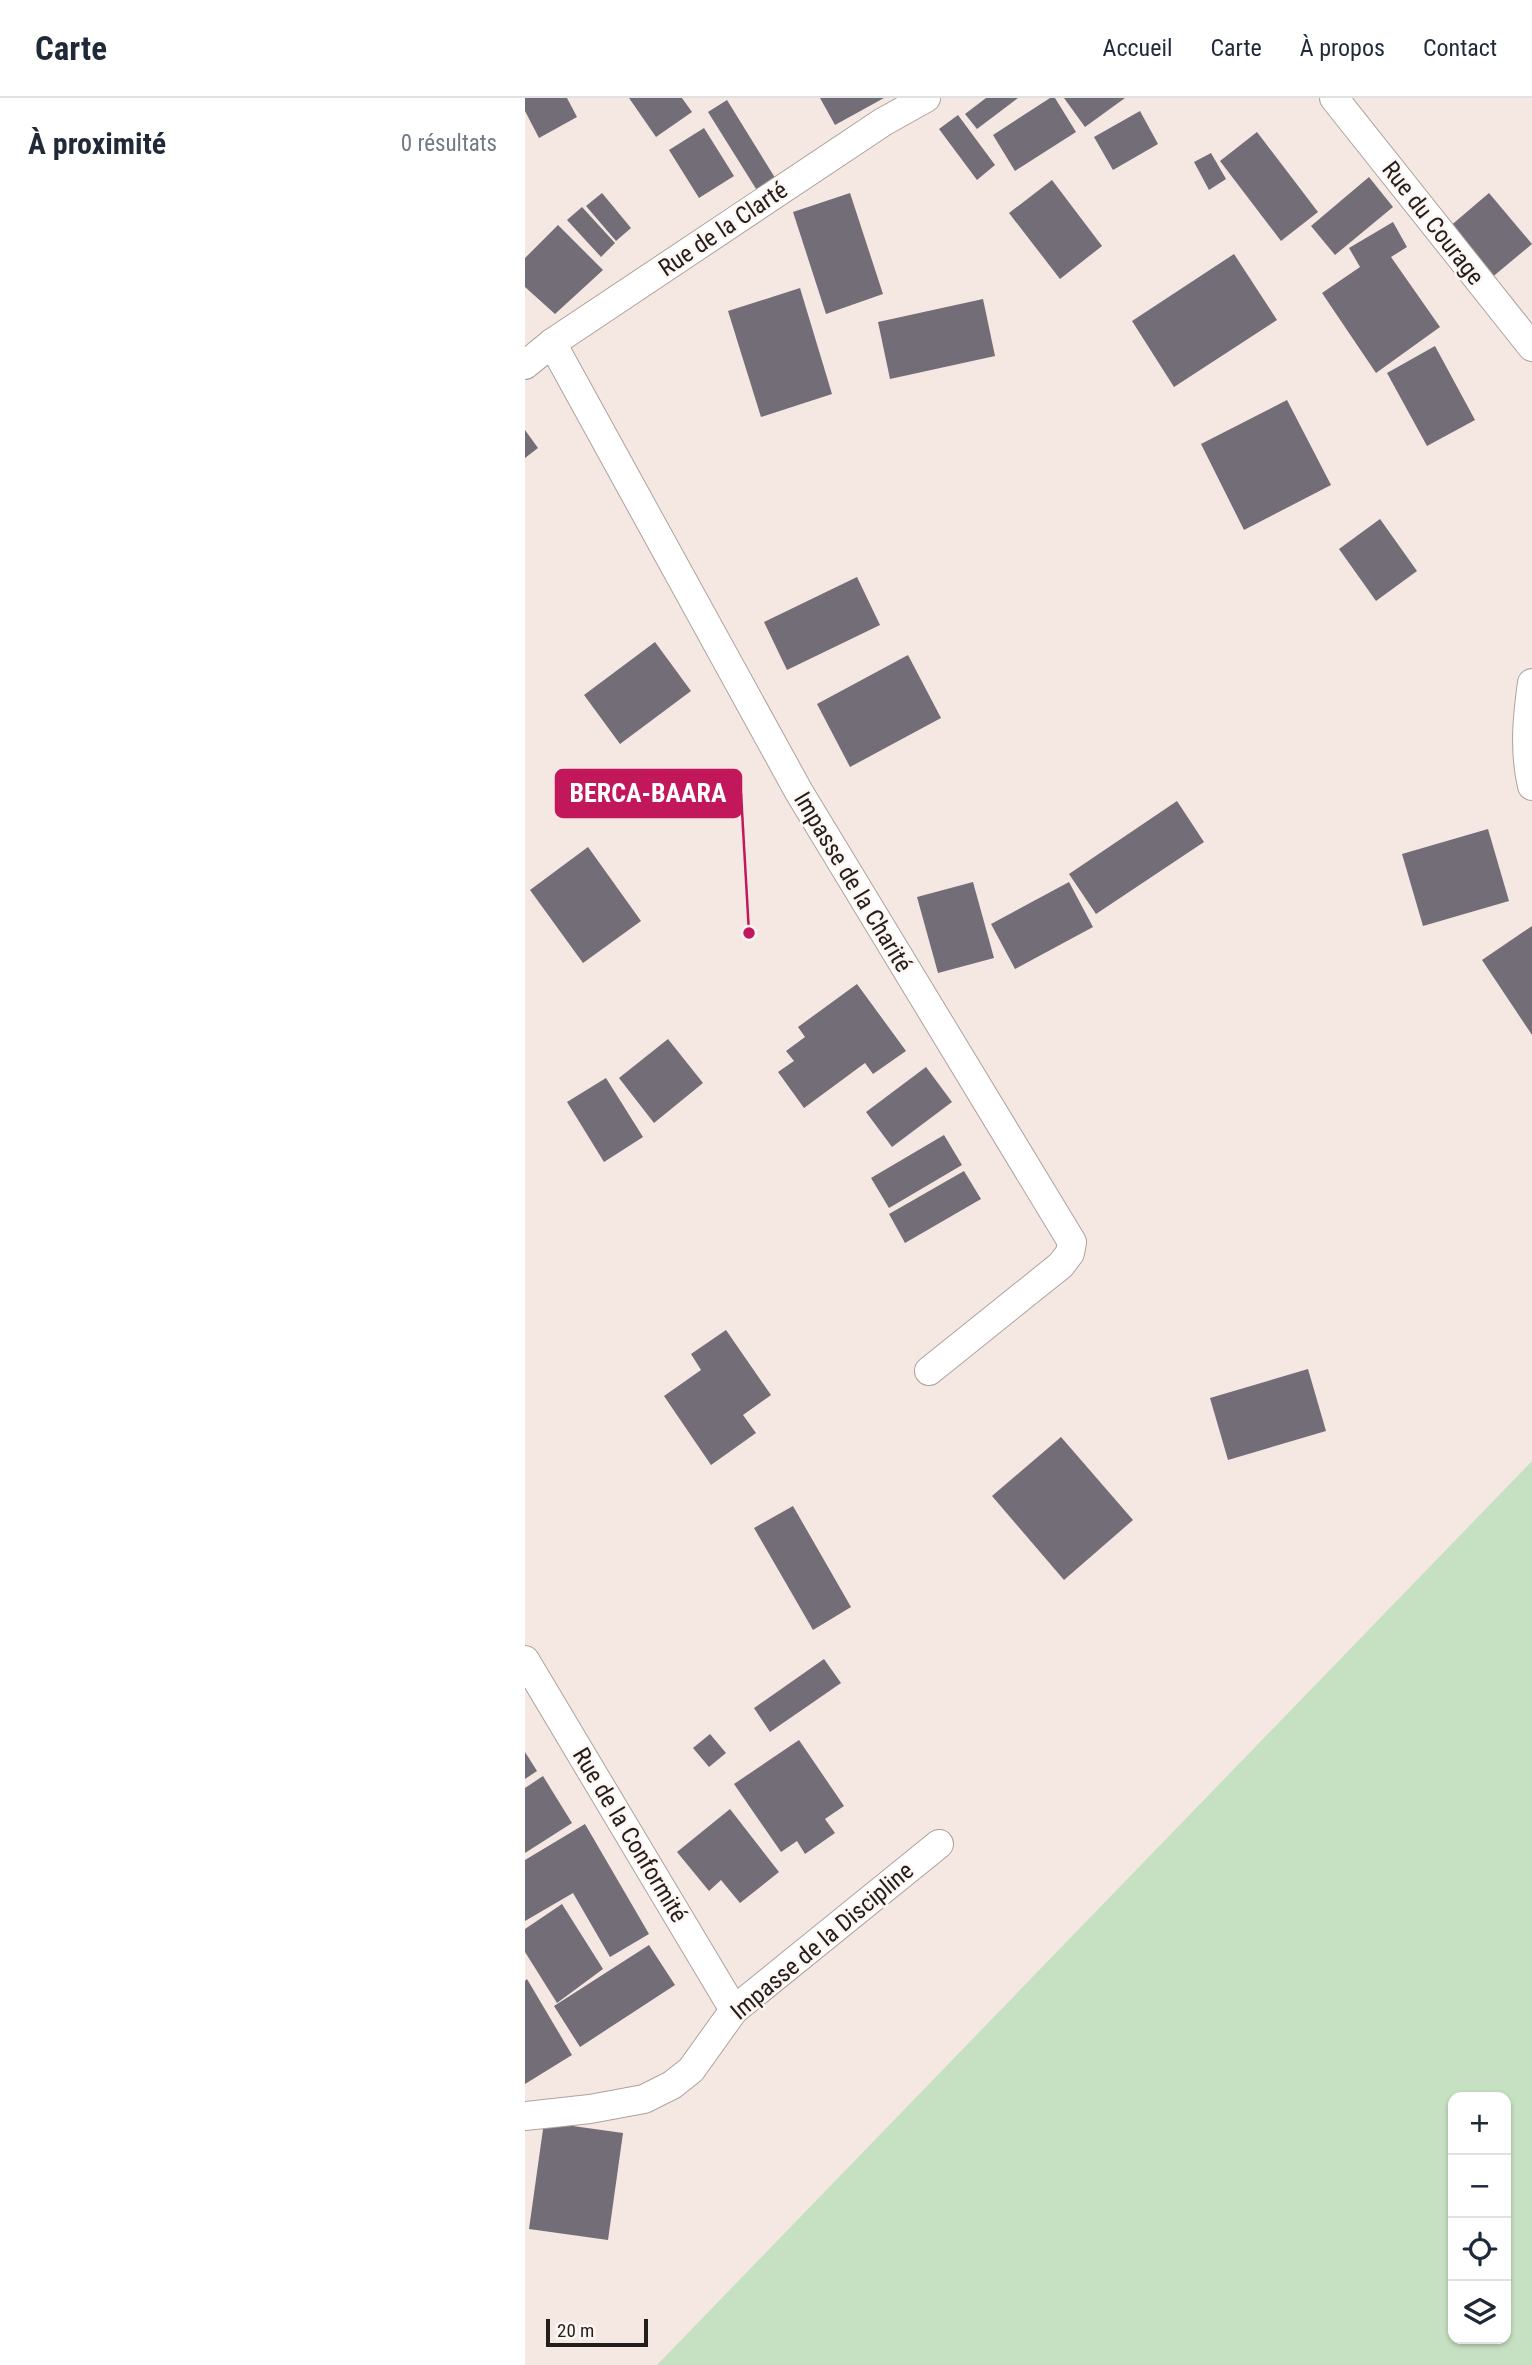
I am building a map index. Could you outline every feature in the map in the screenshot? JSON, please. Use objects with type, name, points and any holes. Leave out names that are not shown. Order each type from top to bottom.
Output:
[{"type":"street","name":"Rue de la Clarté","points":[[525,365],[552,343],[883,122],[926,98]]},
{"type":"street","name":"Rue du Courage","points":[[1334,98],[1532,347]]},
{"type":"street","name":"Impasse de la Charité","points":[[552,343],[799,792],[1072,1242],[1070,1253],[1061,1265],[929,1371]]},
{"type":"street","points":[[1532,683],[1527,722],[1527,766],[1532,786]]},
{"type":"street","name":"Rue de la Conformité","points":[[525,1660],[734,2010]]},
{"type":"street","name":"Impasse de la Discipline","points":[[525,2116],[590,2109],[644,2099],[672,2085],[691,2070],[734,2010],[939,1844]]},
{"type":"green space","points":[[1532,1461],[1532,2365],[657,2365]]},
{"type":"building","points":[[525,98],[567,98],[577,117],[539,138],[525,111]]},
{"type":"building","points":[[629,98],[682,98],[692,112],[656,137]]},
{"type":"building","points":[[820,98],[884,98],[835,125]]},
{"type":"building","points":[[986,98],[1018,98],[977,129],[965,114]]},
{"type":"building","points":[[1050,98],[1055,98],[1076,132],[1015,171],[993,135]]},
{"type":"building","points":[[1064,98],[1125,98],[1085,127]]},
{"type":"building","points":[[727,100],[777,181],[758,192],[708,112]]},
{"type":"building","points":[[1140,111],[1158,144],[1113,170],[1094,137]]},
{"type":"building","points":[[958,115],[995,165],[977,180],[939,129]]},
{"type":"building","points":[[704,128],[734,176],[699,198],[669,150]]},
{"type":"building","points":[[1257,132],[1318,212],[1281,241],[1220,161]]},
{"type":"building","points":[[1211,153],[1226,179],[1209,190],[1194,162]]},
{"type":"building","points":[[1369,177],[1393,207],[1335,255],[1311,226]]},
{"type":"building","points":[[1052,180],[1102,246],[1060,279],[1009,213]]},
{"type":"building","points":[[602,193],[631,228],[616,241],[586,206]]},
{"type":"building","points":[[850,193],[883,294],[826,314],[793,212]]},
{"type":"building","points":[[1489,193],[1532,244],[1490,279],[1448,228]]},
{"type":"building","points":[[582,207],[615,243],[601,257],[567,220]]},
{"type":"building","points":[[1393,222],[1407,247],[1391,257],[1440,327],[1376,373],[1322,293],[1360,267],[1349,248]]},
{"type":"building","points":[[558,225],[603,270],[555,314],[525,287],[525,258]]},
{"type":"building","points":[[1234,254],[1277,320],[1174,387],[1132,321]]},
{"type":"building","points":[[800,288],[832,394],[761,417],[728,311]]},
{"type":"building","points":[[983,299],[995,356],[890,379],[878,322]]},
{"type":"building","points":[[1435,346],[1475,420],[1427,446],[1387,373]]},
{"type":"building","points":[[1287,400],[1331,485],[1244,530],[1201,444]]},
{"type":"building","points":[[525,430],[538,448],[525,458]]},
{"type":"building","points":[[1380,519],[1417,571],[1376,601],[1339,549]]},
{"type":"building","points":[[857,577],[880,625],[787,670],[764,622]]},
{"type":"building","points":[[655,642],[691,691],[620,744],[584,695]]},
{"type":"building","points":[[908,655],[941,718],[850,767],[817,704]]},
{"type":"building","points":[[1177,801],[1204,842],[1096,914],[1069,874]]},
{"type":"building","points":[[1488,829],[1509,901],[1423,926],[1402,854]]},
{"type":"building","points":[[588,847],[641,921],[583,963],[530,890]]},
{"type":"building","points":[[973,882],[994,958],[938,973],[917,897]]},
{"type":"building","points":[[1069,882],[1093,927],[1015,969],[991,924]]},
{"type":"building","points":[[1532,926],[1532,1035],[1482,960]]},
{"type":"building","points":[[857,984],[906,1051],[873,1074],[865,1063],[804,1108],[778,1072],[794,1061],[786,1051],[805,1037],[798,1027]]},
{"type":"building","points":[[668,1039],[703,1083],[654,1123],[619,1078]]},
{"type":"building","points":[[926,1067],[952,1102],[892,1147],[866,1112]]},
{"type":"building","points":[[606,1078],[643,1137],[604,1162],[567,1102]]},
{"type":"building","points":[[944,1135],[962,1165],[889,1208],[871,1178]]},
{"type":"building","points":[[964,1171],[981,1199],[905,1243],[889,1214]]},
{"type":"building","points":[[726,1330],[771,1395],[743,1415],[756,1433],[711,1465],[664,1396],[701,1370],[691,1354]]},
{"type":"building","points":[[1308,1369],[1326,1431],[1228,1460],[1210,1398]]},
{"type":"building","points":[[1061,1437],[1133,1520],[1064,1580],[992,1496]]},
{"type":"building","points":[[793,1506],[851,1607],[813,1630],[754,1528]]},
{"type":"building","points":[[824,1659],[841,1683],[770,1732],[754,1708]]},
{"type":"building","points":[[710,1734],[726,1753],[709,1767],[693,1748]]},
{"type":"building","points":[[799,1740],[844,1806],[825,1819],[835,1833],[805,1854],[797,1841],[781,1852],[734,1784]]},
{"type":"building","points":[[525,1752],[537,1771],[525,1779]]},
{"type":"building","points":[[543,1776],[572,1823],[525,1853],[525,1788]]},
{"type":"building","points":[[730,1809],[779,1872],[740,1903],[721,1880],[709,1891],[677,1852]]},
{"type":"building","points":[[585,1824],[649,1934],[610,1957],[573,1893],[525,1921],[525,1860]]},
{"type":"building","points":[[562,1904],[603,1969],[557,2003],[525,1952],[525,1929]]},
{"type":"building","points":[[649,1945],[675,1985],[580,2047],[554,2006]]},
{"type":"building","points":[[527,1979],[572,2055],[525,2084],[525,1981]]},
{"type":"building","points":[[544,2122],[623,2133],[608,2240],[529,2229]]},
{"type":"place","name":"BERCA-BAARA","points":[[749,933]]}]
